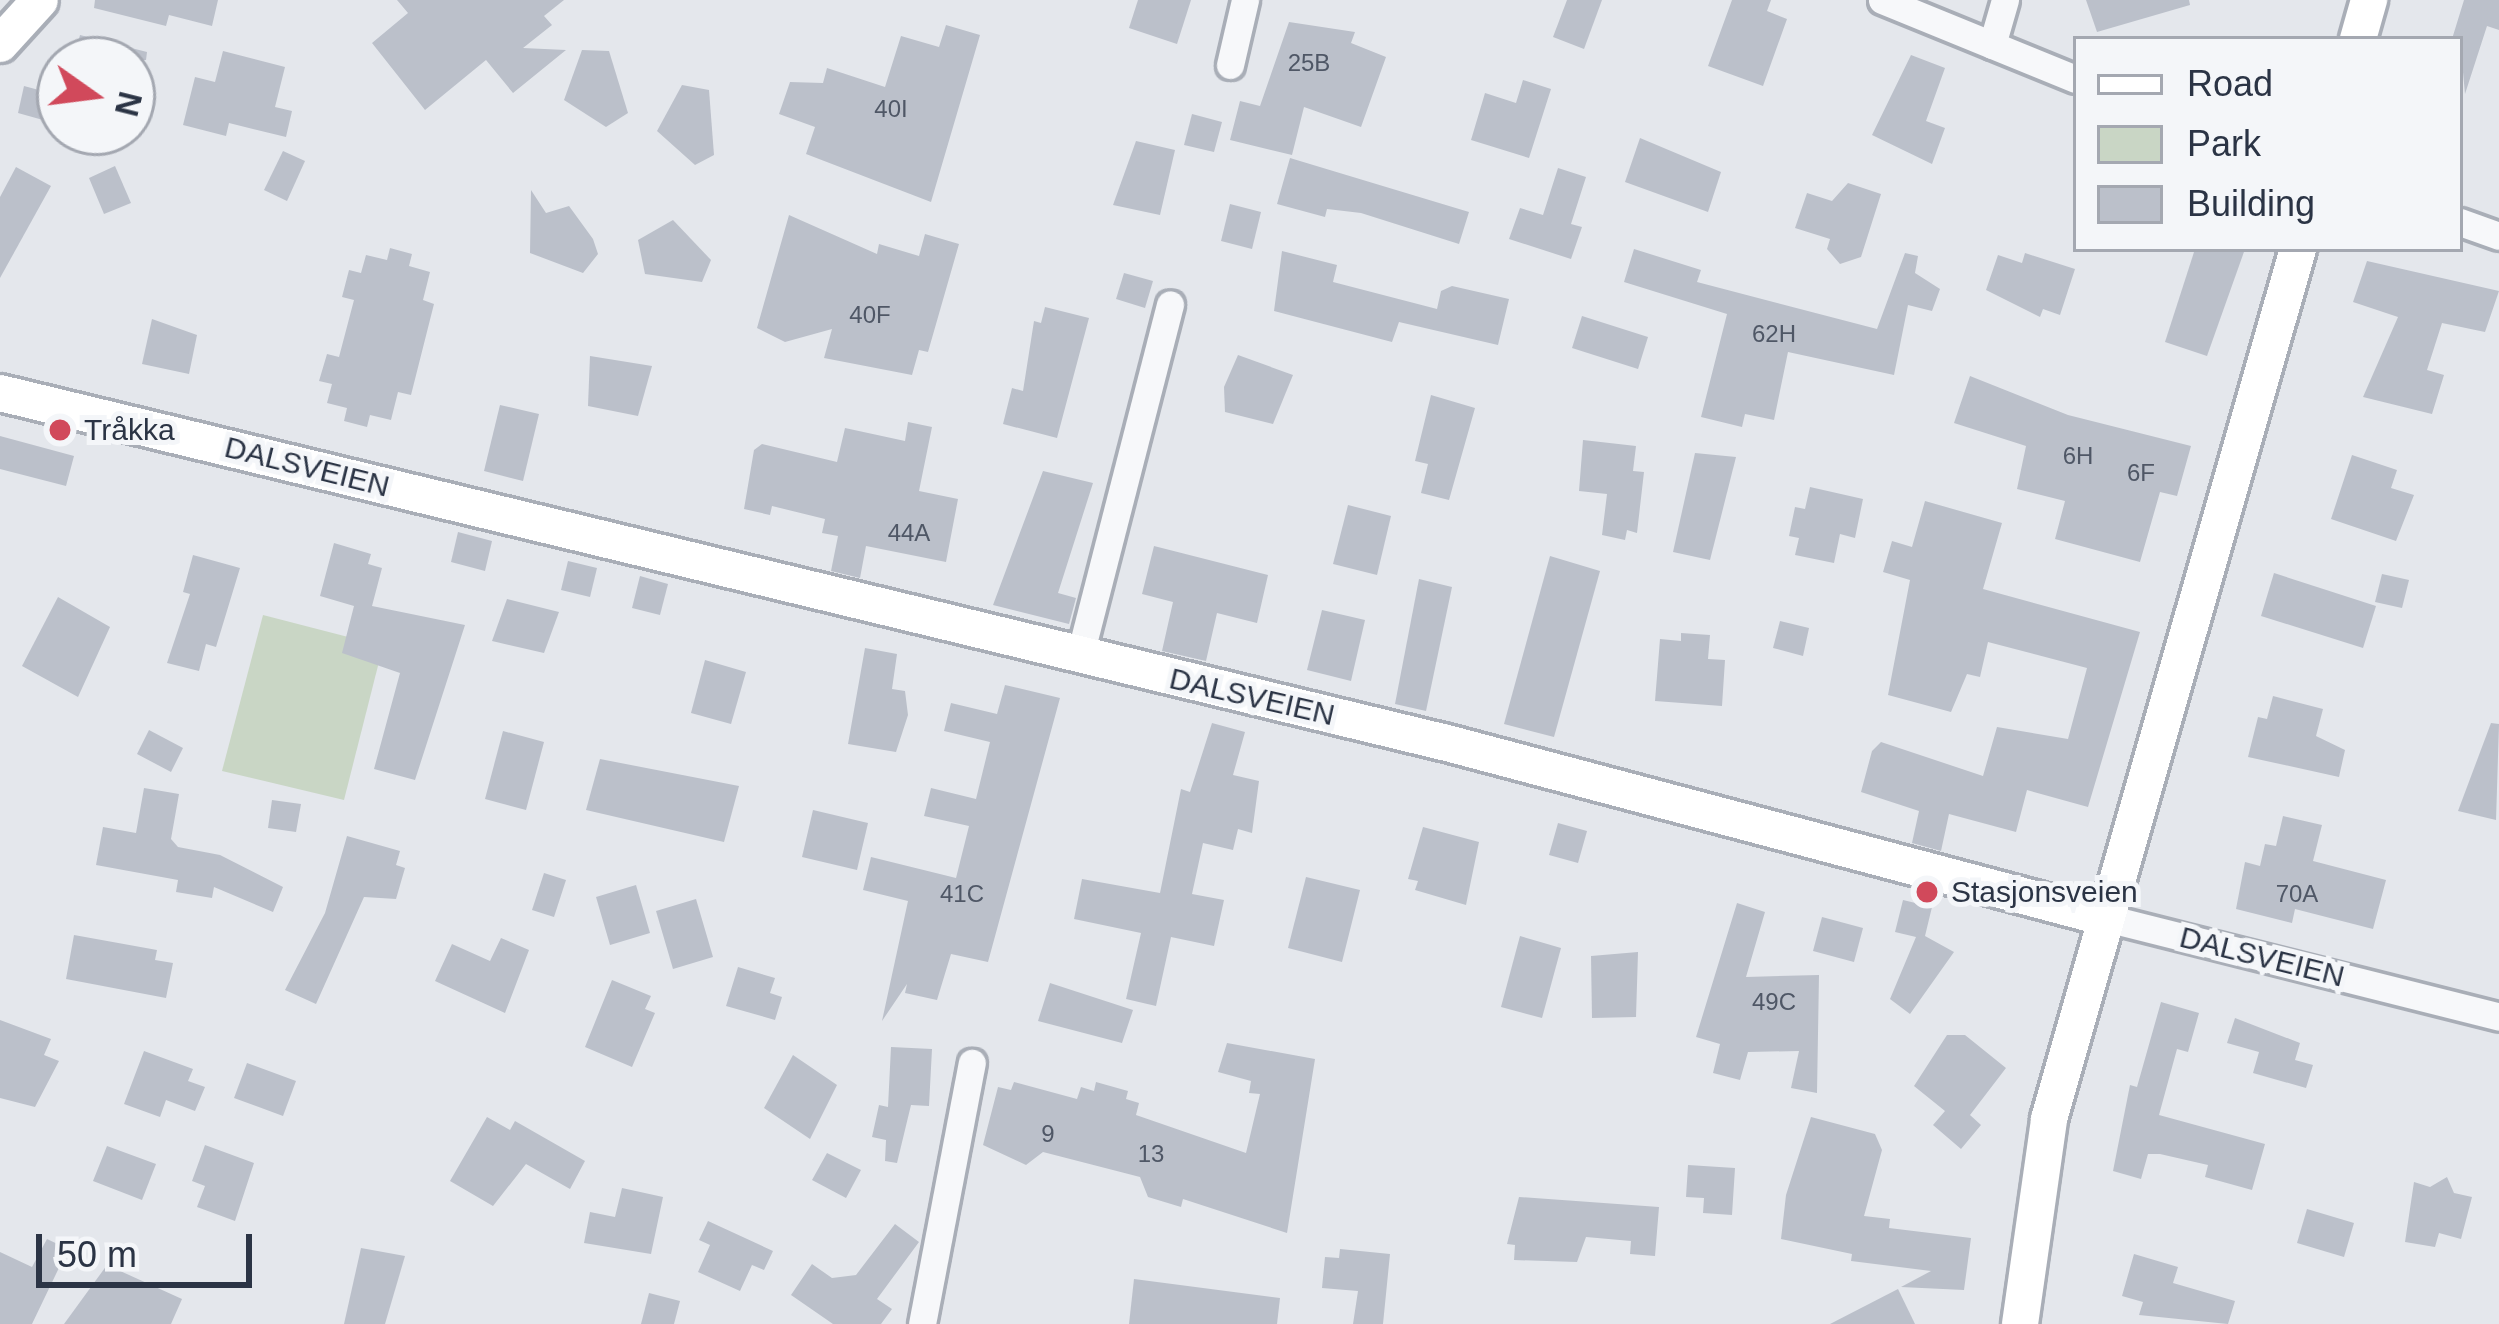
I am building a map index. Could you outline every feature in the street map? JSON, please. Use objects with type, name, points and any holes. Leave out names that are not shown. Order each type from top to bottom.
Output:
[{"type":"street","points":[[0,44],[40,0]]},
{"type":"street","points":[[1230,65],[1245,0]]},
{"type":"street","points":[[1882,0],[2073,79]]},
{"type":"street","points":[[1992,45],[2005,0]]},
{"type":"street","points":[[2359,36],[2369,0]]},
{"type":"street","points":[[2463,223],[2499,236]]},
{"type":"street","points":[[2020,1324],[2041,1156],[2297,252]]},
{"type":"street","points":[[1080,655],[1170,304]]},
{"type":"street","name":"DALSVEIEN","points":[[0,393],[1080,655],[2499,1017]]},
{"type":"street","points":[[922,1324],[972,1063]]},
{"type":"green space","points":[[263,615],[383,646],[344,800],[222,771]]},
{"type":"building","points":[[95,0],[218,0],[212,26],[169,15],[166,26],[94,8]]},
{"type":"building","points":[[397,0],[564,0],[544,16],[552,25],[523,48],[566,50],[513,93],[486,60],[425,110],[372,43],[408,13]]},
{"type":"building","points":[[1138,0],[1191,0],[1177,44],[1129,28]]},
{"type":"building","points":[[1567,0],[1602,0],[1584,49],[1553,37]]},
{"type":"building","points":[[1732,0],[1771,0],[1767,11],[1787,19],[1763,86],[1708,66]]},
{"type":"building","points":[[2086,0],[2189,0],[2190,5],[2097,32]]},
{"type":"building","points":[[2464,0],[2499,0],[2499,30],[2487,26],[2465,94],[2463,36],[2453,36]]},
{"type":"building","points":[[1289,22],[1355,32],[1351,43],[1386,57],[1361,127],[1304,107],[1292,155],[1230,140],[1240,101],[1260,106]]},
{"type":"building","points":[[946,25],[980,35],[931,202],[806,154],[815,127],[779,114],[790,82],[823,83],[827,68],[885,87],[901,36],[939,47]]},
{"type":"building","points":[[582,50],[609,51],[628,113],[606,127],[564,100]]},
{"type":"building","points":[[223,51],[285,67],[275,107],[292,111],[286,137],[229,123],[226,136],[183,125],[195,77],[215,82]]},
{"type":"building","points":[[1911,55],[1945,68],[1926,121],[1945,128],[1932,164],[1872,135]]},
{"type":"building","points":[[1523,80],[1551,89],[1529,158],[1471,140],[1485,93],[1516,103]]},
{"type":"building","points":[[682,85],[709,90],[714,155],[695,165],[657,131]]},
{"type":"building","points":[[24,86],[36,89],[36,118],[18,113]]},
{"type":"building","points":[[1192,114],[1222,122],[1214,152],[1184,145]]},
{"type":"building","points":[[1640,138],[1721,172],[1708,212],[1625,182]]},
{"type":"building","points":[[1136,141],[1175,150],[1160,215],[1113,205]]},
{"type":"building","points":[[283,151],[305,161],[287,201],[264,190]]},
{"type":"building","points":[[1290,158],[1469,212],[1459,244],[1361,213],[1327,209],[1325,217],[1277,204]]},
{"type":"building","points":[[115,166],[131,203],[104,214],[89,178]]},
{"type":"building","points":[[16,167],[51,186],[0,278],[0,197]]},
{"type":"building","points":[[1558,168],[1586,177],[1571,224],[1582,227],[1571,259],[1509,239],[1520,208],[1543,215]]},
{"type":"building","points":[[1848,183],[1881,194],[1861,257],[1840,264],[1827,249],[1830,239],[1795,228],[1807,193],[1832,201]]},
{"type":"building","points":[[531,190],[546,213],[569,206],[593,239],[598,254],[583,273],[530,253]]},
{"type":"building","points":[[1230,204],[1261,212],[1252,249],[1221,241]]},
{"type":"building","points":[[789,215],[877,254],[879,244],[919,256],[925,234],[959,244],[928,352],[919,350],[912,375],[824,358],[832,329],[785,342],[757,328]]},
{"type":"building","points":[[673,220],[711,260],[702,282],[645,274],[638,240]]},
{"type":"building","points":[[390,248],[412,254],[409,266],[430,272],[423,300],[434,304],[411,395],[398,392],[391,420],[370,415],[367,427],[344,421],[347,408],[327,403],[332,384],[319,381],[327,354],[339,357],[354,300],[342,297],[349,270],[361,273],[366,255],[387,260]]},
{"type":"building","points":[[1634,249],[1701,270],[1697,282],[1877,329],[1905,253],[1918,256],[1915,273],[1940,289],[1932,311],[1908,305],[1894,375],[1788,352],[1774,420],[1745,414],[1742,427],[1701,417],[1727,314],[1624,282]]},
{"type":"building","points":[[1282,251],[1337,265],[1333,282],[1437,309],[1441,291],[1452,286],[1509,299],[1498,345],[1399,322],[1392,342],[1274,311]]},
{"type":"building","points":[[2194,252],[2244,252],[2207,356],[2165,342]]},
{"type":"building","points":[[2025,253],[2075,269],[2060,315],[2043,309],[2040,317],[1986,290],[1998,255],[2022,263]]},
{"type":"building","points":[[2367,261],[2499,291],[2485,332],[2442,323],[2427,370],[2444,375],[2432,414],[2363,397],[2398,317],[2353,302]]},
{"type":"building","points":[[1124,273],[1153,281],[1145,308],[1116,299]]},
{"type":"building","points":[[1045,307],[1089,318],[1057,438],[1003,424],[1012,388],[1023,391],[1034,321],[1041,323]]},
{"type":"building","points":[[1582,316],[1648,337],[1638,369],[1572,348]]},
{"type":"building","points":[[152,319],[197,335],[189,374],[142,364]]},
{"type":"building","points":[[1238,355],[1293,375],[1273,424],[1225,412],[1224,387]]},
{"type":"building","points":[[590,356],[652,366],[638,416],[588,406]]},
{"type":"building","points":[[1970,376],[2068,415],[2191,446],[2177,496],[2160,492],[2140,562],[2055,539],[2065,501],[2017,489],[2026,446],[1954,423]]},
{"type":"building","points":[[1431,395],[1475,408],[1449,500],[1421,493],[1428,464],[1415,461]]},
{"type":"building","points":[[500,405],[539,414],[523,481],[484,471]]},
{"type":"building","points":[[908,422],[932,427],[919,491],[958,499],[946,562],[866,546],[860,578],[831,571],[838,536],[822,533],[825,519],[772,506],[770,515],[744,509],[754,450],[762,444],[837,462],[845,428],[905,441]]},
{"type":"building","points":[[0,436],[74,456],[66,486],[0,469]]},
{"type":"building","points":[[1583,440],[1636,446],[1633,471],[1644,472],[1637,533],[1627,530],[1625,540],[1602,535],[1607,494],[1579,491]]},
{"type":"building","points":[[1695,453],[1736,457],[1710,560],[1673,552]]},
{"type":"building","points":[[2352,455],[2397,470],[2391,488],[2414,495],[2396,541],[2331,519]]},
{"type":"building","points":[[1043,471],[1093,483],[1058,593],[1076,598],[1069,624],[993,605]]},
{"type":"building","points":[[1810,487],[1863,499],[1855,538],[1840,534],[1834,563],[1795,555],[1799,538],[1789,536],[1795,507],[1805,509]]},
{"type":"building","points":[[1925,501],[2002,523],[1983,589],[2140,632],[2088,807],[2027,790],[2016,832],[1949,814],[1941,851],[1912,843],[1919,811],[1861,792],[1872,751],[1881,742],[1983,776],[1997,727],[2068,739],[2087,668],[1988,642],[1980,677],[1967,674],[1951,712],[1888,695],[1910,580],[1883,572],[1892,541],[1912,547]]},
{"type":"building","points":[[1348,505],[1391,516],[1377,575],[1333,564]]},
{"type":"building","points":[[458,532],[492,541],[485,571],[451,562]]},
{"type":"building","points":[[334,543],[371,554],[368,564],[382,568],[372,606],[465,625],[415,780],[374,769],[400,673],[342,653],[354,606],[320,596]]},
{"type":"building","points":[[1154,546],[1268,575],[1257,623],[1217,613],[1206,661],[1162,651],[1173,602],[1142,594]]},
{"type":"building","points":[[193,555],[240,568],[216,647],[206,644],[199,671],[167,663],[190,594],[183,592]]},
{"type":"building","points":[[1550,556],[1600,571],[1554,737],[1504,724]]},
{"type":"building","points":[[568,561],[597,568],[590,597],[561,590]]},
{"type":"building","points":[[2274,573],[2376,606],[2363,648],[2261,616]]},
{"type":"building","points":[[2382,574],[2409,580],[2402,608],[2375,602]]},
{"type":"building","points":[[640,576],[668,584],[660,615],[632,608]]},
{"type":"building","points":[[1419,579],[1452,587],[1426,711],[1395,704]]},
{"type":"building","points":[[58,597],[110,627],[78,697],[22,666]]},
{"type":"building","points":[[507,599],[559,612],[544,653],[492,641]]},
{"type":"building","points":[[1322,610],[1365,620],[1351,681],[1307,670]]},
{"type":"building","points":[[1780,621],[1809,628],[1803,656],[1773,648]]},
{"type":"building","points":[[1681,633],[1710,635],[1708,659],[1725,660],[1722,706],[1655,701],[1660,639],[1681,641]]},
{"type":"building","points":[[865,648],[897,654],[892,689],[905,691],[908,715],[896,752],[848,744]]},
{"type":"building","points":[[705,660],[746,672],[731,724],[691,713]]},
{"type":"building","points":[[1005,685],[1060,698],[988,962],[951,954],[937,1000],[905,993],[907,984],[882,1021],[908,901],[863,890],[871,857],[956,878],[969,826],[924,816],[931,788],[976,799],[990,742],[944,731],[951,703],[997,714]]},
{"type":"building","points":[[2273,696],[2323,709],[2316,736],[2345,750],[2339,777],[2248,757],[2258,717],[2267,719]]},
{"type":"building","points":[[1212,723],[1245,732],[1233,775],[1259,781],[1252,833],[1238,829],[1233,850],[1203,843],[1192,894],[1224,900],[1214,946],[1171,937],[1156,1006],[1126,999],[1141,933],[1074,919],[1082,879],[1160,893],[1181,789],[1190,792]]},
{"type":"building","points":[[2491,723],[2499,724],[2496,820],[2458,811]]},
{"type":"building","points":[[149,730],[183,748],[171,772],[137,754]]},
{"type":"building","points":[[503,731],[544,742],[526,810],[485,799]]},
{"type":"building","points":[[600,759],[739,786],[724,842],[586,810]]},
{"type":"building","points":[[144,788],[179,794],[171,839],[178,847],[220,855],[283,887],[273,912],[214,887],[212,898],[176,892],[178,880],[96,865],[103,827],[136,833]]},
{"type":"building","points":[[272,800],[301,804],[296,832],[268,828]]},
{"type":"building","points":[[813,810],[868,823],[857,870],[802,857]]},
{"type":"building","points":[[2283,816],[2322,825],[2313,861],[2386,880],[2373,929],[2295,909],[2292,923],[2236,909],[2245,862],[2260,866],[2265,844],[2276,846]]},
{"type":"building","points":[[1558,823],[1587,831],[1578,863],[1549,855]]},
{"type":"building","points":[[1423,827],[1479,842],[1466,905],[1415,890],[1418,881],[1408,879]]},
{"type":"building","points":[[347,836],[400,851],[396,865],[405,868],[396,899],[364,897],[316,1004],[285,990],[325,913]]},
{"type":"building","points":[[544,873],[566,880],[554,917],[532,910]]},
{"type":"building","points":[[1306,877],[1360,890],[1342,962],[1288,948]]},
{"type":"building","points":[[636,885],[650,933],[610,945],[596,897]]},
{"type":"building","points":[[696,899],[713,957],[673,969],[656,911]]},
{"type":"building","points":[[1903,900],[1932,907],[1925,936],[1954,952],[1910,1014],[1890,999],[1916,937],[1895,932]]},
{"type":"building","points":[[1737,903],[1765,912],[1746,977],[1819,975],[1817,1093],[1791,1088],[1799,1051],[1748,1052],[1740,1080],[1713,1073],[1720,1044],[1696,1037]]},
{"type":"building","points":[[1822,917],[1863,928],[1854,962],[1813,951]]},
{"type":"building","points":[[74,935],[157,950],[155,960],[173,963],[166,998],[66,979]]},
{"type":"building","points":[[1520,936],[1561,948],[1542,1018],[1501,1007]]},
{"type":"building","points":[[501,938],[529,950],[505,1013],[435,981],[452,944],[490,961]]},
{"type":"building","points":[[1638,952],[1636,1017],[1592,1018],[1591,956]]},
{"type":"building","points":[[738,967],[775,978],[770,993],[782,997],[775,1020],[726,1006]]},
{"type":"building","points":[[612,980],[651,996],[645,1009],[655,1013],[632,1067],[585,1047]]},
{"type":"building","points":[[1050,983],[1133,1010],[1122,1043],[1038,1021]]},
{"type":"building","points":[[2161,1002],[2199,1013],[2188,1052],[2177,1049],[2159,1115],[2265,1144],[2252,1190],[2205,1177],[2208,1165],[2160,1154],[2148,1154],[2141,1179],[2113,1171],[2130,1085],[2137,1087]]},
{"type":"building","points":[[2235,1018],[2300,1043],[2295,1060],[2313,1065],[2306,1088],[2253,1073],[2259,1052],[2227,1043]]},
{"type":"building","points":[[0,1020],[51,1039],[44,1055],[59,1061],[35,1107],[0,1098]]},
{"type":"building","points":[[1947,1035],[1965,1035],[2006,1068],[1970,1115],[1981,1125],[1961,1149],[1933,1125],[1945,1111],[1914,1086]]},
{"type":"building","points":[[1227,1043],[1315,1059],[1287,1233],[1183,1199],[1181,1207],[1148,1197],[1140,1177],[1043,1152],[1026,1165],[983,1145],[998,1087],[1011,1090],[1014,1082],[1077,1099],[1081,1087],[1094,1091],[1096,1082],[1128,1091],[1126,1099],[1139,1103],[1136,1115],[1246,1153],[1260,1094],[1249,1093],[1251,1081],[1218,1072]]},
{"type":"building","points":[[891,1047],[932,1049],[929,1106],[911,1105],[897,1163],[885,1161],[886,1140],[872,1137],[879,1105],[888,1107]]},
{"type":"building","points":[[144,1051],[193,1069],[188,1081],[205,1087],[195,1111],[166,1100],[160,1117],[124,1104]]},
{"type":"building","points":[[793,1055],[837,1085],[810,1139],[764,1108]]},
{"type":"building","points":[[247,1063],[296,1081],[283,1116],[234,1098]]},
{"type":"building","points":[[487,1117],[510,1130],[515,1121],[585,1161],[570,1189],[526,1164],[493,1206],[450,1181]]},
{"type":"building","points":[[1811,1117],[1875,1134],[1882,1150],[1864,1216],[1890,1219],[1889,1228],[1971,1238],[1964,1290],[1901,1287],[1931,1271],[1851,1261],[1852,1254],[1781,1239],[1786,1195]]},
{"type":"building","points":[[205,1145],[254,1163],[235,1221],[197,1207],[205,1186],[192,1181]]},
{"type":"building","points":[[107,1146],[156,1164],[142,1200],[93,1181]]},
{"type":"building","points":[[827,1153],[861,1170],[846,1198],[812,1180]]},
{"type":"building","points":[[1688,1165],[1735,1168],[1732,1215],[1703,1213],[1704,1198],[1686,1197]]},
{"type":"building","points":[[2447,1177],[2454,1193],[2472,1197],[2461,1239],[2439,1233],[2435,1247],[2405,1242],[2414,1182],[2430,1187]]},
{"type":"building","points":[[622,1188],[663,1197],[651,1254],[584,1243],[590,1212],[615,1217]]},
{"type":"building","points":[[1519,1197],[1659,1207],[1655,1256],[1630,1254],[1631,1241],[1586,1237],[1577,1262],[1514,1260],[1515,1245],[1507,1244]]},
{"type":"building","points":[[2307,1209],[2354,1223],[2344,1257],[2297,1243]]},
{"type":"building","points":[[708,1221],[773,1251],[764,1270],[752,1265],[740,1291],[698,1272],[710,1245],[699,1240]]},
{"type":"building","points":[[895,1224],[919,1242],[877,1299],[892,1309],[881,1324],[833,1324],[791,1295],[812,1264],[832,1278],[856,1275]]},
{"type":"building","points":[[47,1239],[68,1249],[32,1324],[0,1324],[0,1252],[32,1267]]},
{"type":"building","points":[[361,1248],[405,1256],[385,1324],[344,1324]]},
{"type":"building","points":[[1340,1249],[1390,1254],[1383,1324],[1353,1324],[1358,1291],[1322,1288],[1325,1257],[1339,1258]]},
{"type":"building","points":[[2134,1254],[2178,1267],[2173,1283],[2235,1301],[2228,1324],[2139,1315],[2143,1302],[2122,1296]]},
{"type":"building","points":[[107,1265],[182,1299],[171,1324],[64,1324]]},
{"type":"building","points":[[1134,1279],[1280,1298],[1277,1324],[1129,1324]]},
{"type":"building","points":[[1898,1289],[1915,1324],[1830,1324]]},
{"type":"building","points":[[649,1293],[680,1301],[674,1324],[641,1324]]},
{"type":"place","name":"Tråkka","points":[[60,430]]},
{"type":"place","name":"Stasjonsveien","points":[[1927,892]]}]
